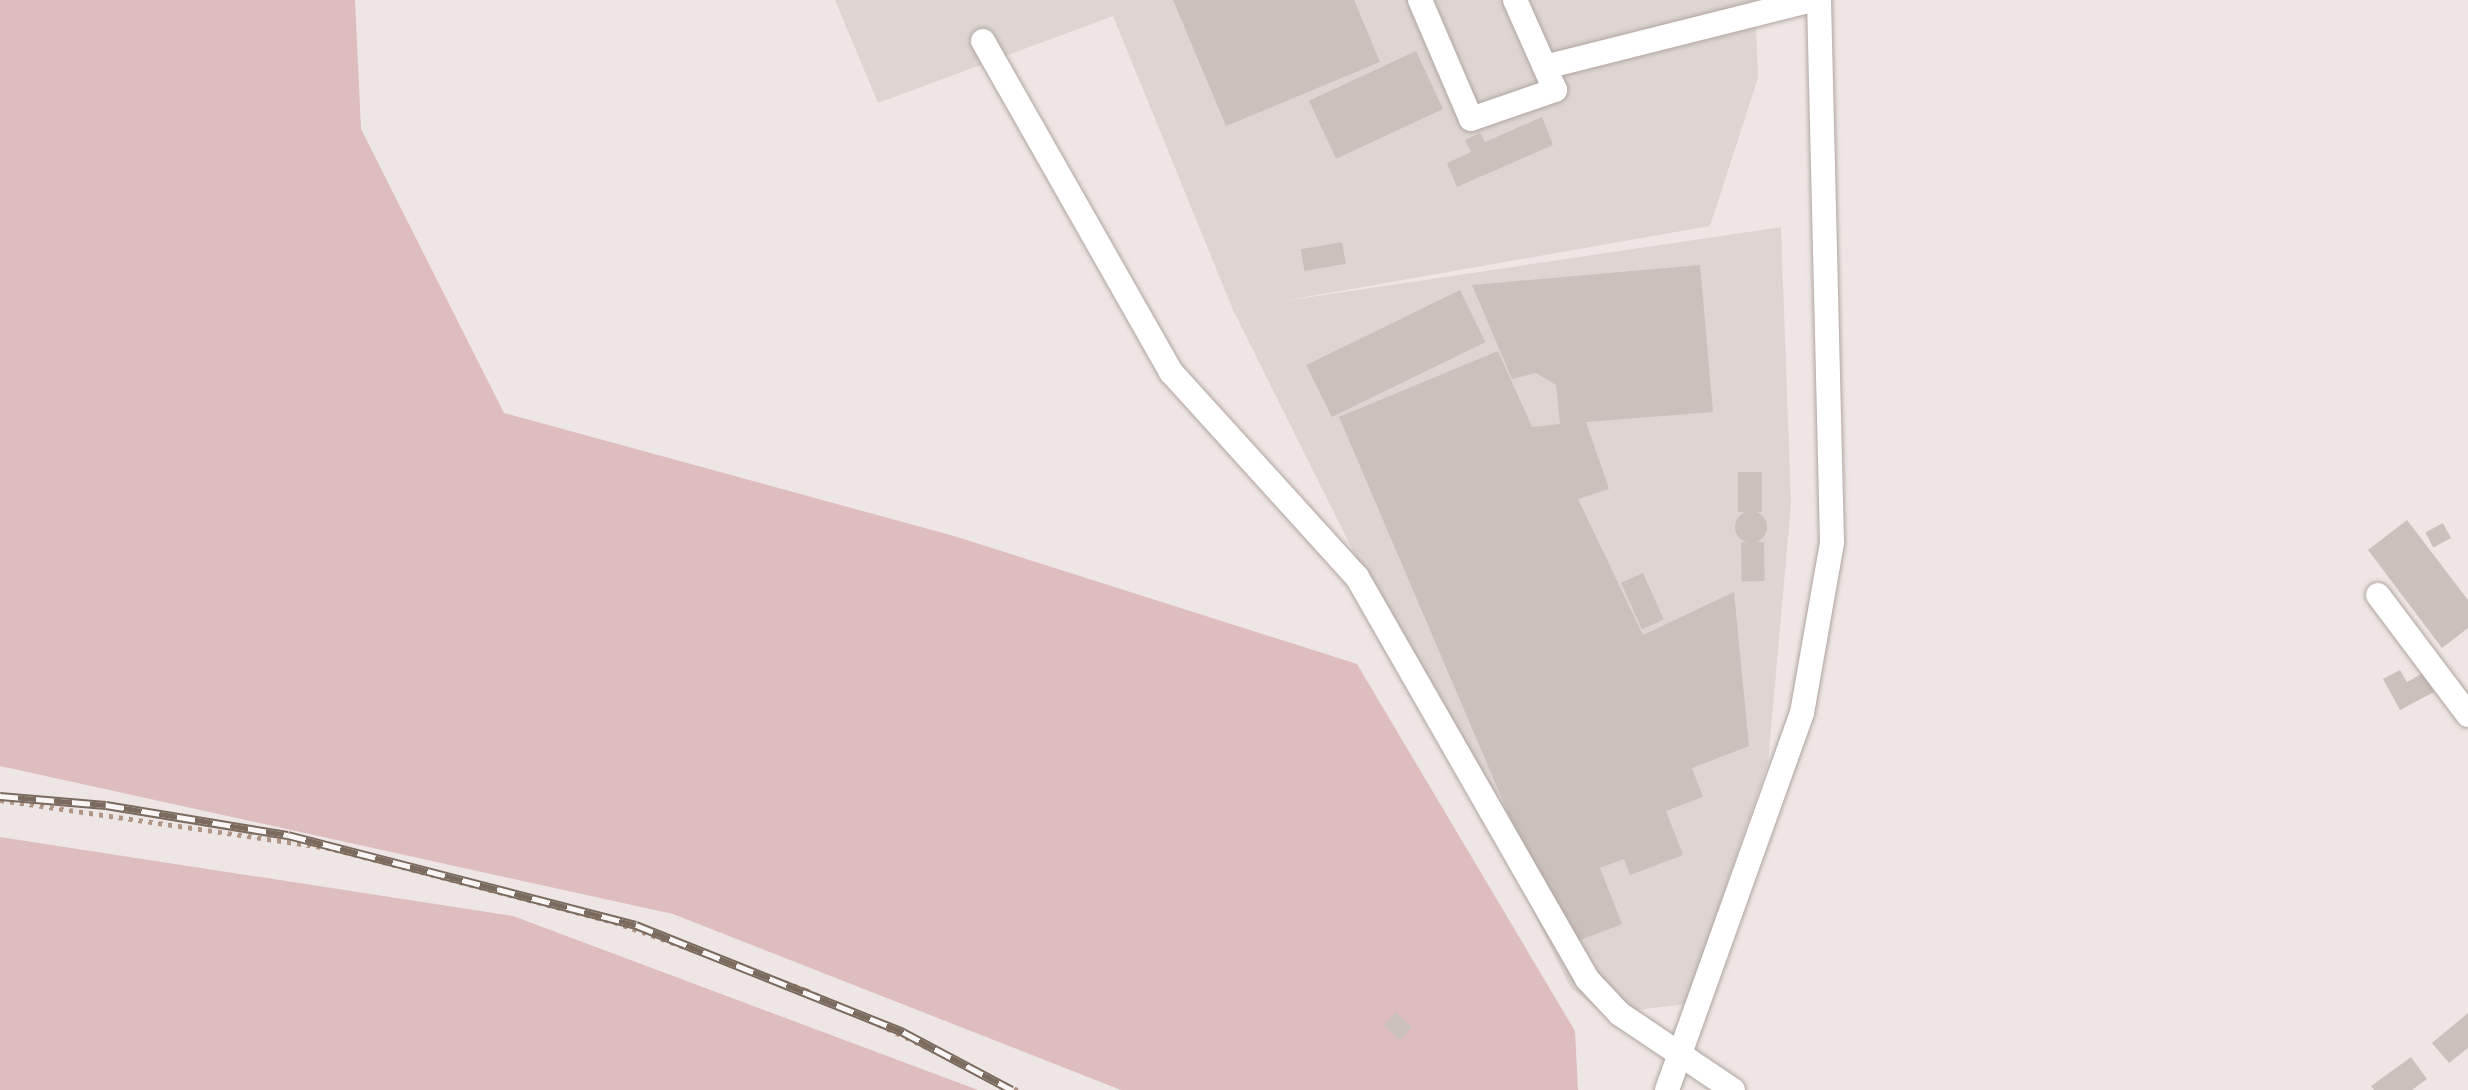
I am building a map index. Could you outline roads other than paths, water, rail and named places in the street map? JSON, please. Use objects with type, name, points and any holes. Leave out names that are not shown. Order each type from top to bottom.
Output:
[{"type":"street","points":[[1420,0],[1471,119],[1555,90],[1515,0]]},
{"type":"street","points":[[1545,67],[1811,0]]},
{"type":"street","points":[[1667,1090],[1802,713],[1832,543],[1819,0]]},
{"type":"street","points":[[983,41],[1171,372],[1357,577],[1587,979],[1620,1014],[1679,1057],[1733,1090]]},
{"type":"street","points":[[2378,595],[2468,715]]},
{"type":"railway","points":[[0,796],[106,805],[288,835],[636,925],[903,1032],[1012,1090]]}]
